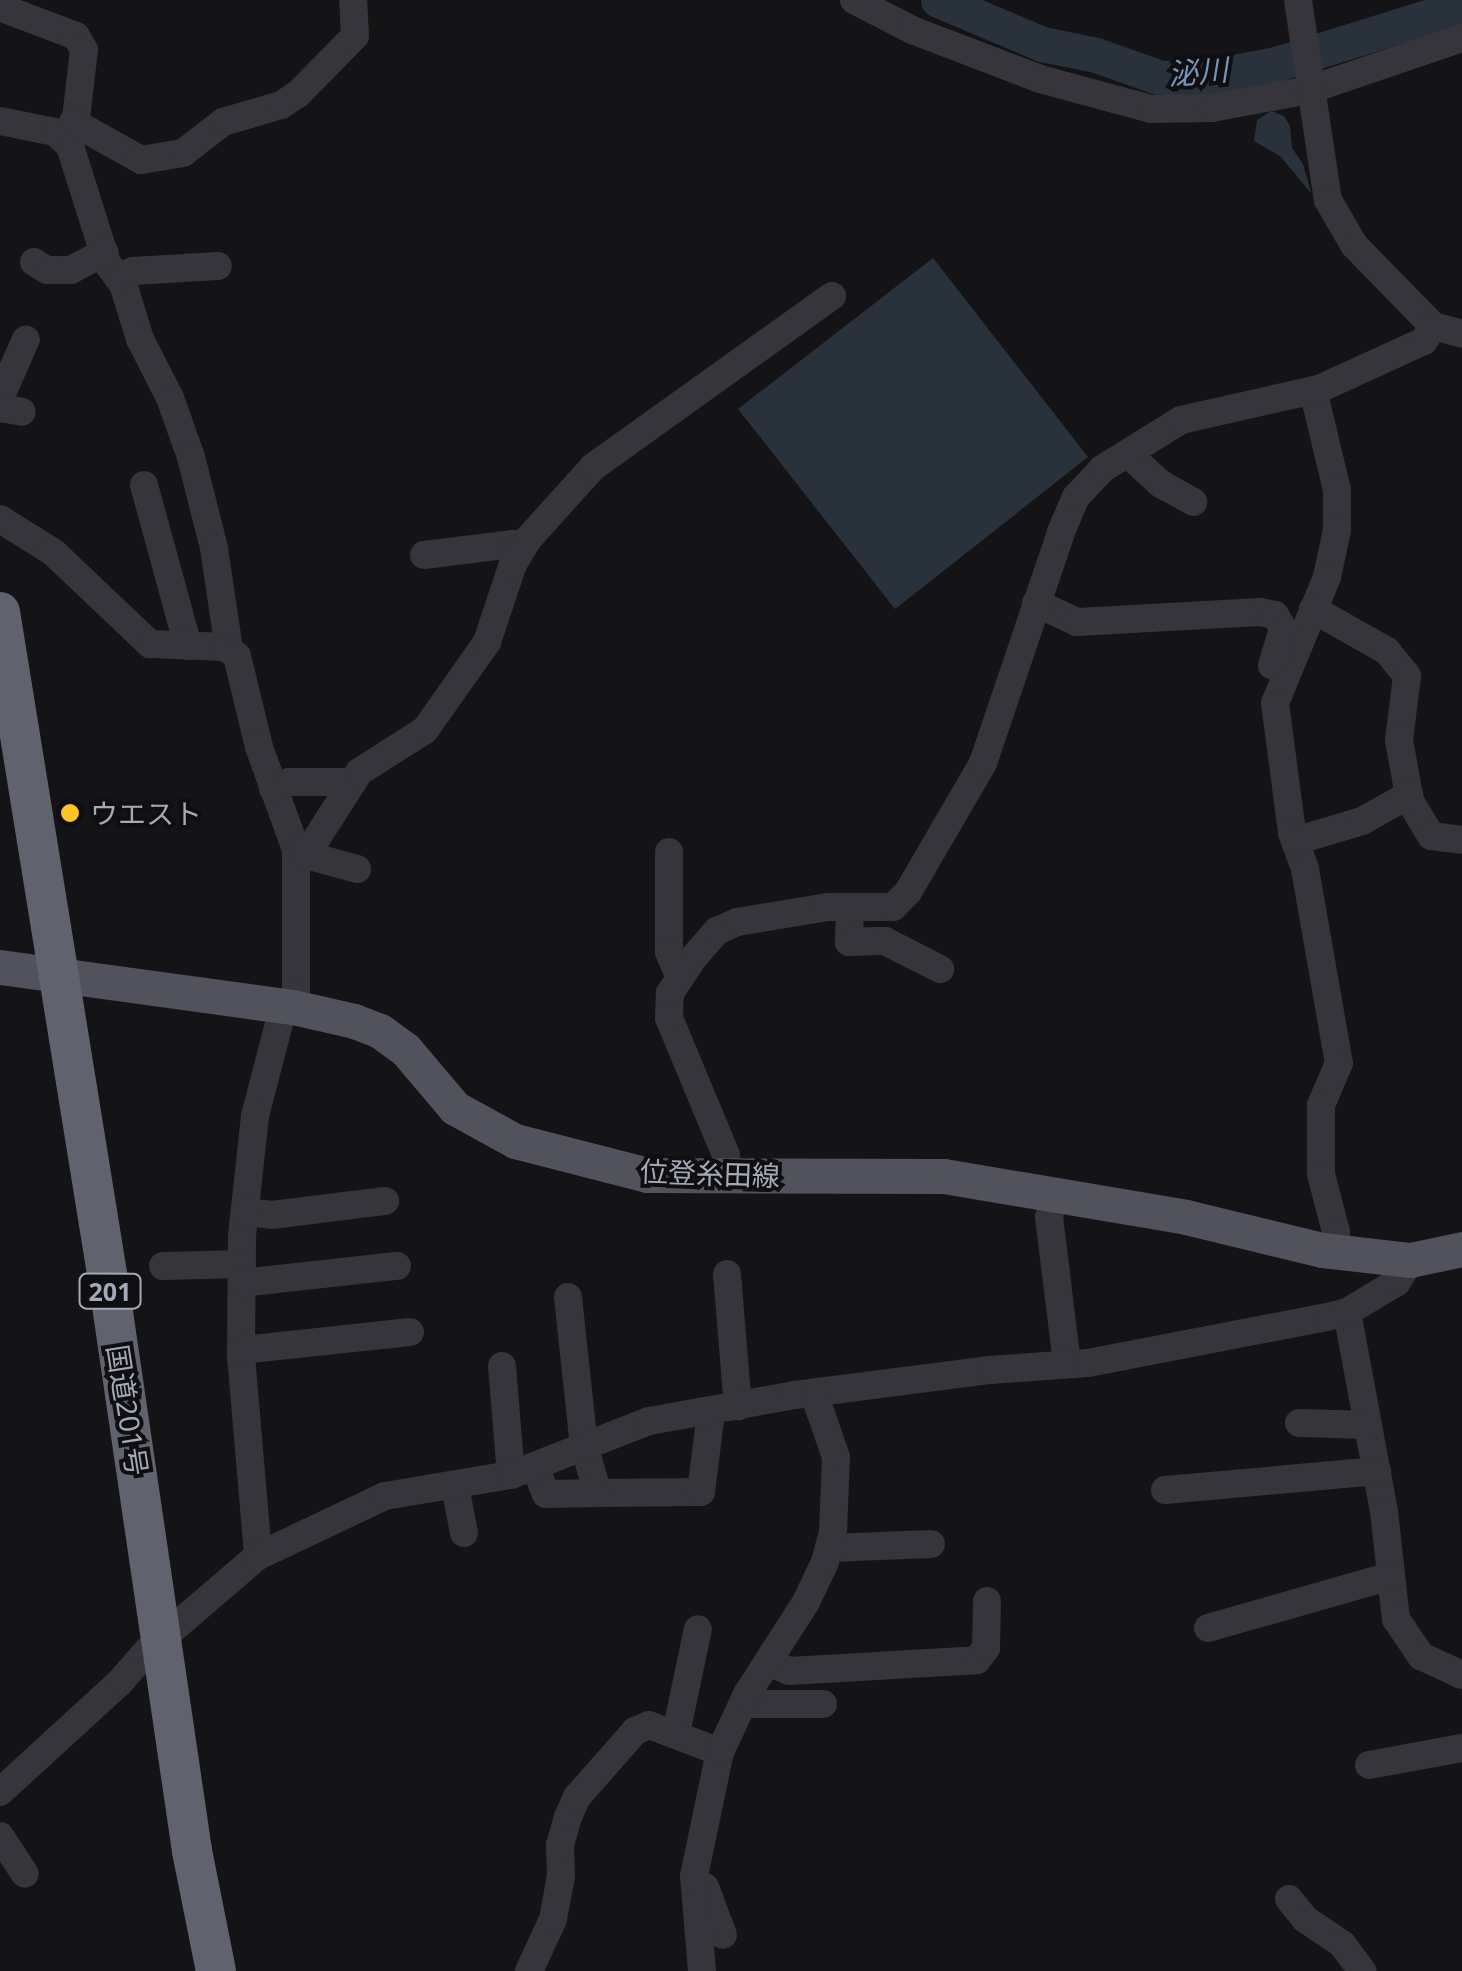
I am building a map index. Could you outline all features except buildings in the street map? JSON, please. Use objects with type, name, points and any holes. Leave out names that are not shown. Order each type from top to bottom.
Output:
[{"type":"highway","name":"国道201号","points":[[0,612],[32,972]]},
{"type":"highway","name":"国道201号","points":[[0,748],[32,972],[216,1971]]},
{"type":"highway","name":"国道201号","points":[[155,1644],[174,1853],[199,1971]]},
{"type":"main road","name":"位登糸田線","points":[[32,972],[293,1007],[380,1030],[405,1048],[455,1108],[514,1141],[647,1175],[944,1176],[1186,1217],[1335,1251],[1410,1260],[1462,1249]]},
{"type":"street","points":[[4,0],[2,8],[76,36],[84,50],[69,130],[105,252],[192,457],[214,548],[229,650]]},
{"type":"street","points":[[0,121],[56,132],[69,130],[142,160],[183,154],[223,122],[282,105],[298,94],[350,44],[357,26],[353,0]]},
{"type":"street","points":[[854,0],[912,30],[1004,65],[1136,106],[1212,108],[1309,86],[1462,38]]},
{"type":"street","points":[[1298,0],[1328,200],[1354,245],[1433,326],[1462,334]]},
{"type":"street","points":[[34,262],[47,270],[71,270],[105,252]]},
{"type":"street","points":[[118,278],[132,271],[218,266]]},
{"type":"street","points":[[302,857],[359,772],[425,730],[487,642],[523,548],[594,467],[832,296]]},
{"type":"street","points":[[729,1176],[726,1155],[669,1018],[670,993],[717,931],[737,922],[893,906],[908,892],[983,763],[1076,498],[1102,468],[1181,420],[1313,390],[1424,341],[1433,326]]},
{"type":"street","points":[[8,406],[26,339]]},
{"type":"street","points":[[1313,390],[1337,490],[1338,522],[1328,578],[1278,690],[1277,738],[1339,1063],[1321,1105],[1321,1174],[1336,1232],[1335,1251]]},
{"type":"street","points":[[1128,454],[1161,484],[1193,502]]},
{"type":"street","points":[[144,485],[188,646]]},
{"type":"street","points":[[0,519],[53,552],[150,644],[229,650],[237,656],[273,790],[302,857],[293,1007],[281,1016],[254,1116],[244,1212],[242,1350],[258,1556]]},
{"type":"street","points":[[424,554],[513,544],[523,548]]},
{"type":"street","points":[[1036,603],[1077,622],[1260,612],[1275,615],[1283,630],[1270,672],[1278,690]]},
{"type":"street","points":[[1313,609],[1387,651],[1407,676],[1399,740],[1409,795],[1419,823],[1430,836],[1462,840]]},
{"type":"street","points":[[273,790],[289,782],[352,782]]},
{"type":"street","points":[[1295,841],[1362,822],[1409,795]]},
{"type":"street","points":[[668,852],[669,952],[680,978]]},
{"type":"street","points":[[302,857],[357,869]]},
{"type":"street","points":[[850,908],[849,942],[886,941],[940,969]]},
{"type":"street","points":[[1054,1196],[1049,1216],[1068,1364]]},
{"type":"street","points":[[244,1212],[272,1215],[384,1201]]},
{"type":"street","points":[[0,1792],[120,1682],[155,1644],[258,1556],[385,1496],[523,1471],[649,1421],[814,1394],[1185,1346],[1347,1312],[1396,1282],[1410,1260]]},
{"type":"street","points":[[163,1266],[242,1273],[397,1266]]},
{"type":"street","points":[[502,1366],[523,1471],[546,1494],[701,1492],[724,1410],[727,1274]]},
{"type":"street","points":[[568,1297],[584,1446],[598,1494]]},
{"type":"street","points":[[1347,1312],[1402,1635],[1420,1656],[1462,1675]]},
{"type":"street","points":[[242,1350],[410,1332]]},
{"type":"street","points":[[702,1971],[694,1876],[720,1752],[742,1704],[806,1602],[829,1548],[837,1489],[836,1456],[814,1394]]},
{"type":"street","points":[[1299,1422],[1368,1425]]},
{"type":"street","points":[[1165,1490],[1377,1472]]},
{"type":"street","points":[[455,1486],[464,1533]]},
{"type":"street","points":[[829,1548],[931,1544]]},
{"type":"street","points":[[1208,1628],[1391,1576]]},
{"type":"street","points":[[768,1662],[788,1671],[977,1660],[986,1648],[988,1600]]},
{"type":"street","points":[[676,1733],[698,1630]]},
{"type":"street","points":[[742,1704],[823,1704]]},
{"type":"street","points":[[528,1971],[553,1919],[562,1876],[560,1845],[578,1797],[635,1731],[649,1725],[720,1752]]},
{"type":"street","points":[[1369,1765],[1462,1748]]},
{"type":"street","points":[[0,1836],[14,1869]]},
{"type":"street","points":[[694,1876],[703,1882],[723,1935]]},
{"type":"street","points":[[1289,1899],[1305,1919],[1342,1944],[1362,1971]]},
{"type":"shaded area","points":[[1271,111],[1284,116],[1290,126],[1292,148],[1303,164],[1311,193],[1280,156],[1254,141],[1257,120]]},
{"type":"shaded area","points":[[933,258],[1088,457],[895,609],[738,409]]},
{"type":"waterway","name":"泌川","points":[[938,0],[1042,44],[1096,55],[1161,78],[1204,78],[1276,64],[1462,6]]},
{"type":"place","name":"ウエスト","points":[[70,813]]}]
